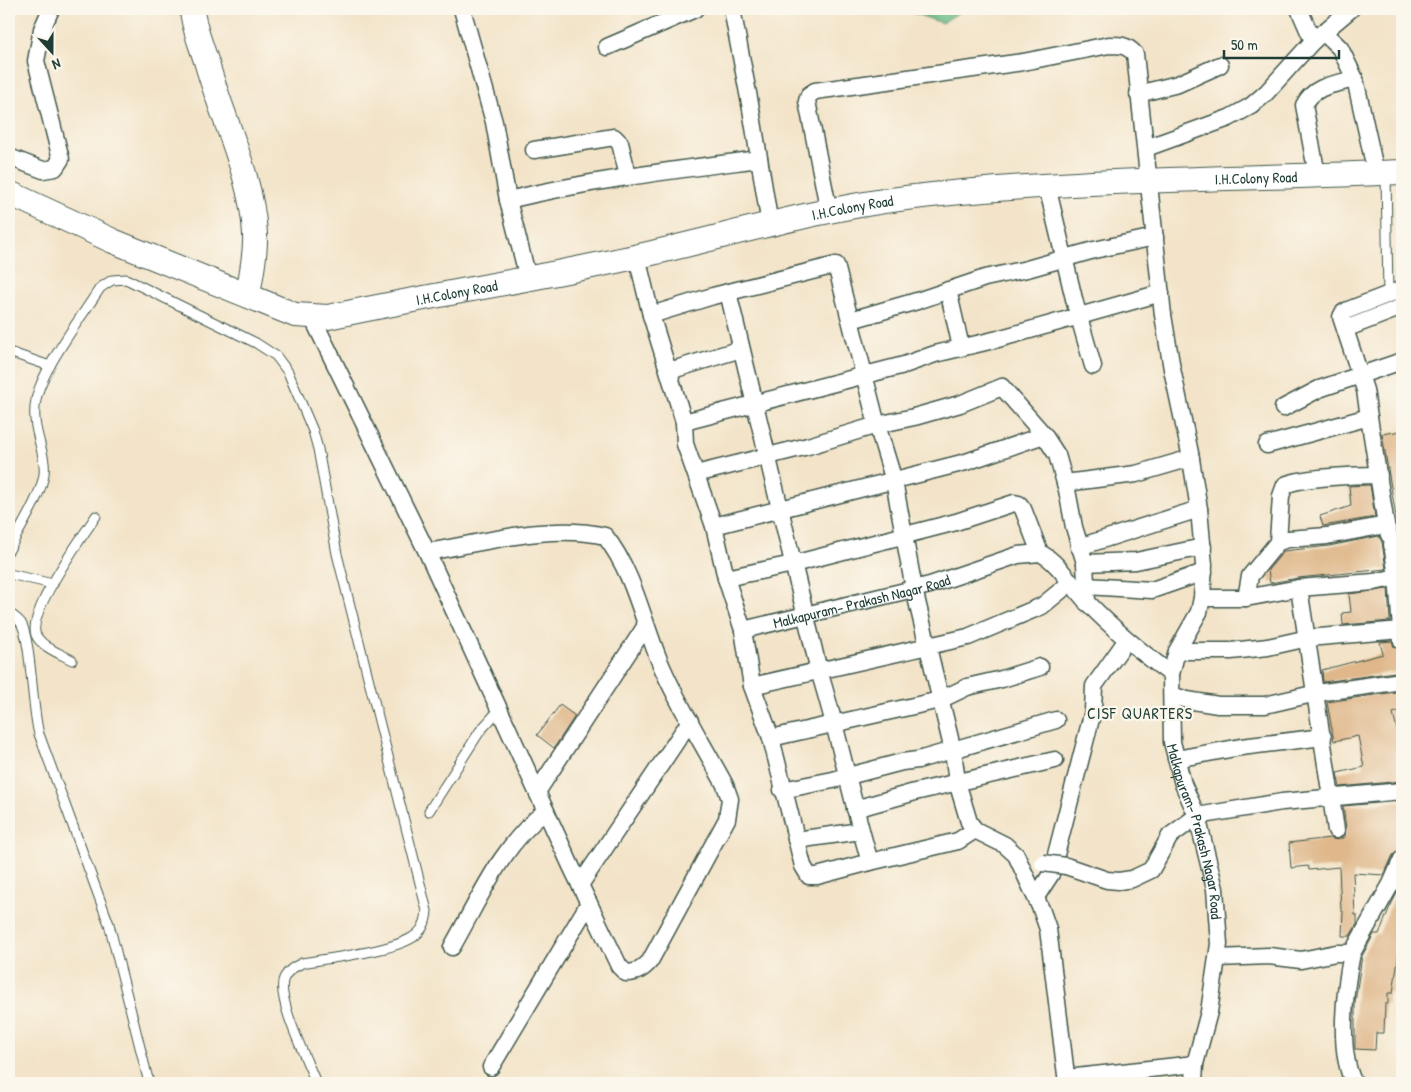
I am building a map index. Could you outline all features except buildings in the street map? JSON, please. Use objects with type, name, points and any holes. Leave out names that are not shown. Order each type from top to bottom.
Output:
[{"type":"street","points":[[9,158],[43,170],[55,168],[60,159],[36,61],[42,29],[51,9]]},
{"type":"street","points":[[192,9],[216,95],[251,204],[255,233],[255,257],[248,294]]},
{"type":"street","points":[[462,9],[495,128],[508,200],[528,278]]},
{"type":"street","points":[[608,47],[695,9]]},
{"type":"street","points":[[732,9],[770,225]]},
{"type":"street","points":[[1299,9],[1318,37],[1340,48],[1355,79],[1388,173]]},
{"type":"street","points":[[1146,148],[1229,118],[1251,106],[1266,93],[1318,37],[1351,9]]},
{"type":"street","name":"Malkapuram- Prakash Nagar Road","points":[[829,212],[808,101],[809,95],[815,91],[1023,62],[1109,45],[1122,45],[1130,48],[1135,54],[1148,180],[1172,370],[1191,458],[1203,547],[1204,572],[1199,612],[1177,651],[1171,674],[1172,742],[1183,784],[1196,816],[1215,889],[1219,944],[1209,1012],[1195,1064],[1194,1083]]},
{"type":"street","points":[[1138,94],[1178,84],[1220,65]]},
{"type":"street","points":[[1317,175],[1304,104],[1313,92],[1320,88],[1355,79]]},
{"type":"street","points":[[534,150],[614,137],[620,144],[628,176]]},
{"type":"street","points":[[508,200],[558,188],[628,176],[759,159]]},
{"type":"street","name":"I.H.Colony Road","points":[[9,193],[113,241],[248,294],[295,315],[328,317],[637,257],[770,225],[904,198],[1148,180],[1388,173]]},
{"type":"street","points":[[1047,186],[1093,366]]},
{"type":"street","points":[[851,320],[986,278],[1094,250],[1155,237]]},
{"type":"street","points":[[637,257],[651,315],[684,422],[685,444],[714,526],[726,578],[743,630],[752,686],[771,738],[782,790],[803,866],[809,876],[817,876],[958,840],[975,830]]},
{"type":"street","points":[[651,315],[728,292],[836,265],[866,374],[877,425],[894,481],[906,535],[914,589],[953,751],[957,782],[969,822],[975,830],[1012,849],[1039,903],[1048,929],[1067,1081],[1195,1064]]},
{"type":"street","points":[[948,290],[961,347]]},
{"type":"street","points":[[728,292],[782,510],[819,671],[835,723],[855,809],[870,862]]},
{"type":"street","points":[[684,422],[756,405],[1162,293]]},
{"type":"street","points":[[1177,651],[1232,651],[1268,647],[1308,638],[1402,639],[1397,576],[1397,544],[1386,525],[1370,417],[1342,318],[1343,313],[1395,293]]},
{"type":"street","points":[[1345,329],[1402,307]]},
{"type":"street","points":[[312,317],[426,552],[619,966],[626,973],[633,973],[643,969],[650,961],[728,818],[730,799],[725,785],[662,669],[645,627],[626,567],[605,536],[586,532],[560,531],[426,552]]},
{"type":"street","points":[[669,371],[741,349]]},
{"type":"street","points":[[1283,408],[1319,389],[1360,377],[1402,361]]},
{"type":"street","points":[[696,474],[808,446],[877,425],[960,404],[1002,387],[1044,435],[1057,456],[1079,547],[1085,563],[1081,591]]},
{"type":"street","points":[[1267,445],[1370,417]]},
{"type":"street","points":[[714,526],[966,462],[1044,435]]},
{"type":"street","points":[[1064,483],[1136,474],[1191,458]]},
{"type":"street","points":[[1278,542],[1280,496],[1285,485],[1292,482],[1336,477],[1379,475]]},
{"type":"street","points":[[726,578],[793,564],[956,522],[1002,506],[1019,504],[1040,553],[1052,562],[1081,591],[1126,641],[1171,674]]},
{"type":"street","points":[[1079,547],[1199,509]]},
{"type":"street","points":[[1246,598],[1250,576],[1278,542],[1288,538],[1327,536],[1386,525]]},
{"type":"street","points":[[1085,563],[1136,561],[1203,547]]},
{"type":"street","name":"Malkapuram- Prakash Nagar Road","points":[[743,630],[914,589],[1018,555],[1040,553]]},
{"type":"street","points":[[752,686],[968,637],[1081,591],[1152,590],[1204,572]]},
{"type":"street","points":[[1202,598],[1246,598],[1299,588],[1374,582],[1397,576]]},
{"type":"street","points":[[1299,588],[1317,693],[1336,830]]},
{"type":"street","points":[[537,792],[645,627]]},
{"type":"street","points":[[1039,903],[1051,874],[1093,711],[1094,686],[1126,641]]},
{"type":"street","points":[[771,738],[940,700],[967,687],[1002,679],[1040,667]]},
{"type":"street","points":[[1172,695],[1187,700],[1218,705],[1265,705],[1317,693],[1402,681]]},
{"type":"street","points":[[782,790],[918,760],[1056,720]]},
{"type":"street","points":[[580,885],[690,721]]},
{"type":"street","points":[[1176,759],[1241,747],[1323,738]]},
{"type":"street","points":[[855,809],[957,782],[1055,760]]},
{"type":"street","points":[[1022,867],[1043,863],[1066,866],[1107,880],[1119,881],[1143,875],[1156,864],[1170,836],[1177,828],[1196,816],[1331,797],[1402,791]]},
{"type":"street","points":[[452,947],[507,852],[530,822],[546,811]]},
{"type":"street","points":[[796,840],[861,831]]},
{"type":"street","points":[[1354,1083],[1346,1051],[1344,996],[1352,953],[1391,884],[1402,859]]},
{"type":"street","points":[[491,1067],[589,903]]},
{"type":"street","points":[[1217,958],[1269,956],[1301,960],[1336,953],[1352,953]]},
{"type":"lane","points":[[1388,173],[1395,293]]},
{"type":"lane","points":[[9,550],[40,487],[44,474],[34,421],[36,398],[50,366],[100,288],[112,280],[126,279],[232,330],[276,356],[288,372],[313,431],[337,554],[427,911],[426,923],[416,936],[398,944],[302,963],[290,970],[283,979],[282,999],[316,1083]]},
{"type":"lane","points":[[9,352],[50,366]]},
{"type":"lane","points":[[72,660],[51,649],[37,638],[34,629],[36,616],[53,584],[96,516]]},
{"type":"lane","points":[[9,574],[53,584]]},
{"type":"lane","points":[[9,613],[21,623],[26,637],[37,726],[108,924],[149,1083]]},
{"type":"lane","points":[[429,811],[480,731],[499,710]]},
{"type":"green space","points":[[901,9],[964,9],[942,23]]},
{"type":"district","name":"CISF QUARTERS","points":[[1140,713]]}]
